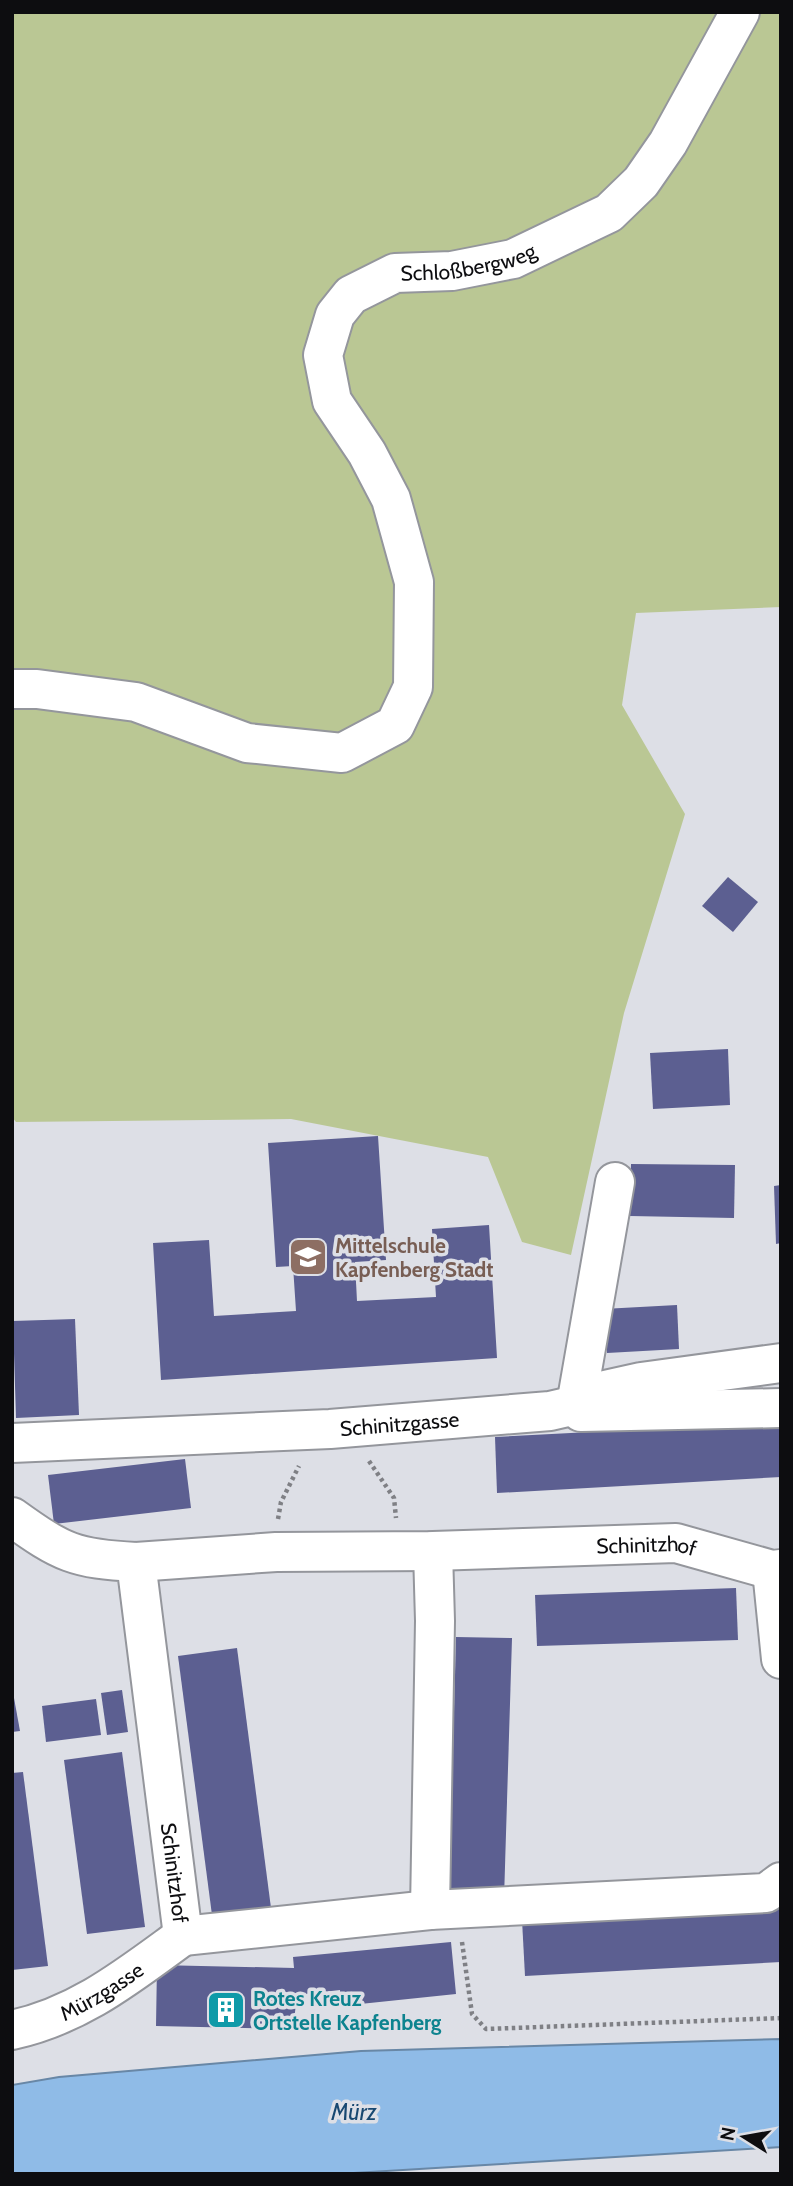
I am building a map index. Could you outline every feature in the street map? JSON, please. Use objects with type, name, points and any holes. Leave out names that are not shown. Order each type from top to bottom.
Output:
[{"type":"street","name":"Schloßbergweg","points":[[12,689],[37,689],[136,702],[247,743],[342,753],[395,725],[413,687],[414,582],[391,499],[367,453],[332,401],[323,355],[335,315],[351,295],[395,273],[452,271],[513,259],[609,214],[640,182],[668,143],[740,12]]},
{"type":"street","points":[[615,1182],[563,1408],[595,1413],[781,1408]]},
{"type":"street","name":"Schinitzgasse","points":[[12,1444],[330,1429],[563,1408],[596,1392],[641,1382],[781,1363]]},
{"type":"street","name":"Schinitzhof","points":[[12,1517],[51,1546],[87,1559],[136,1562],[276,1552],[433,1551],[676,1543],[776,1569],[781,1659]]},
{"type":"street","points":[[430,1910],[435,1621],[433,1551]]},
{"type":"street","name":"Schinitzhof","points":[[136,1562],[183,1936],[430,1910],[766,1893],[781,1882]]},
{"type":"street","name":"Mürzgasse","points":[[12,2030],[48,2022],[98,1997],[183,1936]]},
{"type":"path","points":[[373,1466],[394,1498],[397,1524]]},
{"type":"path","points":[[281,1502],[295,1471]]},
{"type":"path","points":[[430,1910],[461,1928],[472,2014],[486,2029],[781,2018]]},
{"type":"green space","points":[[12,12],[781,12],[781,607],[636,613],[622,705],[685,814],[624,1013],[571,1255],[522,1242],[488,1157],[291,1119],[16,1122],[12,1117]]},
{"type":"water","name":"Mürz","points":[[781,2039],[781,2147],[337,2174],[12,2174],[12,2085],[59,2077],[361,2051]]},
{"type":"building","points":[[728,877],[758,902],[733,932],[702,906]]},
{"type":"building","points":[[728,1049],[730,1105],[653,1109],[650,1053]]},
{"type":"building","points":[[378,1136],[386,1260],[355,1262],[357,1301],[436,1297],[432,1229],[489,1225],[497,1358],[161,1380],[153,1243],[209,1240],[214,1316],[296,1311],[293,1266],[276,1267],[268,1143]]},
{"type":"building","points":[[631,1164],[735,1165],[734,1218],[630,1216]]},
{"type":"building","points":[[781,1185],[781,1243],[776,1244],[774,1186]]},
{"type":"building","points":[[677,1305],[679,1349],[607,1353],[603,1309]]},
{"type":"building","points":[[75,1319],[79,1415],[16,1418],[13,1321]]},
{"type":"building","points":[[781,1422],[781,1477],[497,1493],[495,1437]]},
{"type":"building","points":[[185,1459],[191,1508],[54,1524],[48,1475]]},
{"type":"building","points":[[736,1588],[738,1640],[537,1646],[535,1595]]},
{"type":"building","points":[[456,1637],[512,1638],[504,1899],[449,1898]]},
{"type":"building","points":[[237,1648],[271,1908],[212,1915],[178,1656]]},
{"type":"building","points":[[12,1687],[20,1731],[12,1732]]},
{"type":"building","points":[[122,1690],[128,1732],[107,1735],[101,1693]]},
{"type":"building","points":[[96,1699],[101,1735],[46,1742],[42,1706]]},
{"type":"building","points":[[122,1752],[145,1927],[87,1934],[64,1760]]},
{"type":"building","points":[[23,1772],[48,1966],[12,1970],[12,1773]]},
{"type":"building","points":[[781,1906],[781,1962],[525,1976],[522,1920]]},
{"type":"building","points":[[451,1942],[456,1994],[341,2006],[340,1990],[297,1995],[293,2029],[156,2026],[157,1965],[294,1968],[293,1957]]},
{"type":"place","name":"Mittelschule Kapfenberg Stadt","points":[[308,1257]]},
{"type":"place","name":"Rotes Kreuz Ortstelle Kapfenberg","points":[[226,2010]]}]
